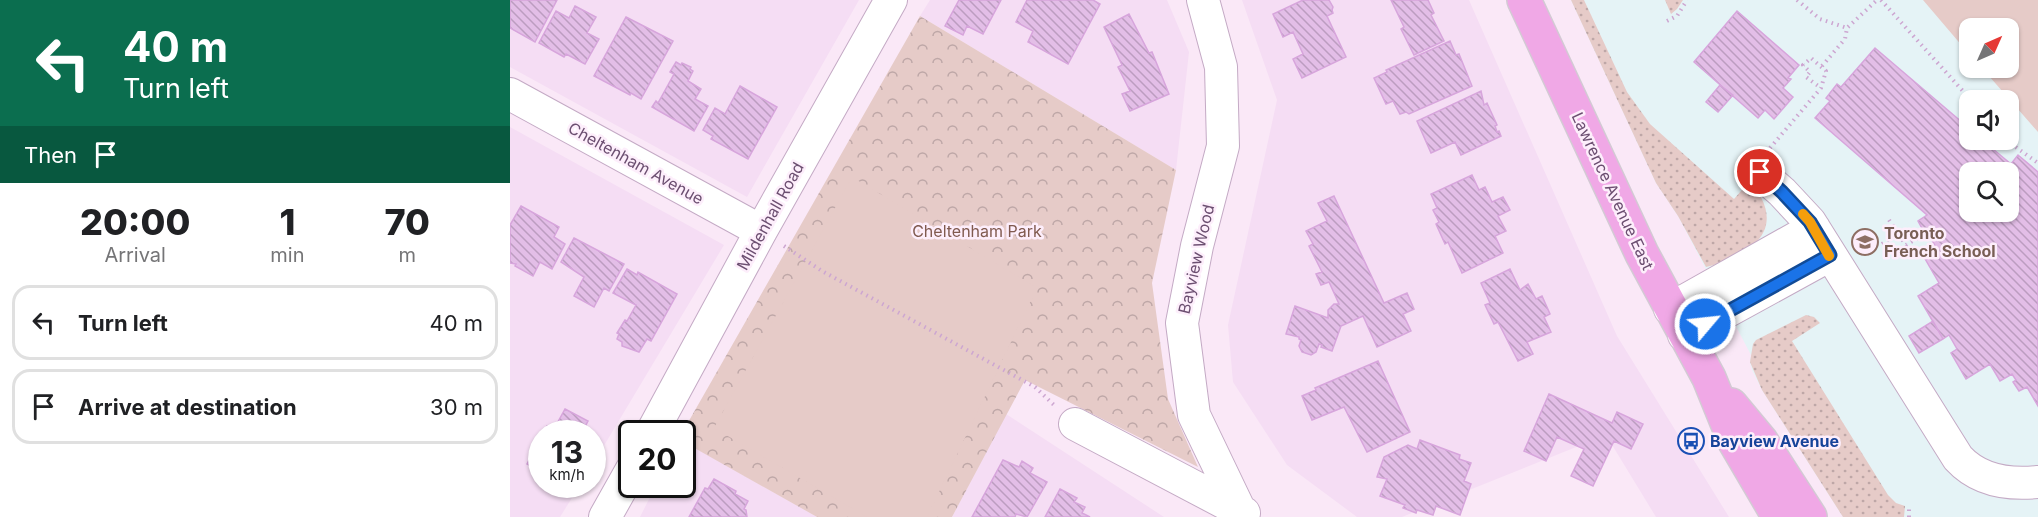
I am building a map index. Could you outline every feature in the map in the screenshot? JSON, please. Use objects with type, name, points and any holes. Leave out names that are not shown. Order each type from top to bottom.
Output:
[{"type":"main road","name":"Lawrence Avenue East","points":[[1524,0],[1641,254],[1708,378],[1735,442],[1779,517]]},
{"type":"main road","name":"Lawrence Avenue East","points":[[1708,378],[1761,441],[1809,517]]},
{"type":"street","name":"Mildenhall Road","points":[[659,420],[761,231],[891,0]]},
{"type":"street","name":"Bayview Wood","points":[[1203,0],[1221,67],[1223,146],[1197,246],[1182,323],[1194,415],[1245,514]]},
{"type":"street","name":"Cheltenham Avenue","points":[[510,94],[761,231]]},
{"type":"street","points":[[1764,160],[1782,192],[1814,228],[1946,441],[1964,464],[1994,481],[2020,484],[2038,482]]},
{"type":"street","points":[[1677,322],[1814,228]]},
{"type":"street","points":[[1677,322],[1830,255]]},
{"type":"street","name":"Bayview Wood","points":[[1075,424],[1245,514]]},
{"type":"street","points":[[605,517],[618,494]]},
{"type":"path","points":[[1667,21],[1677,16],[1687,0]]},
{"type":"path","points":[[1797,0],[1820,19],[1847,28]]},
{"type":"path","points":[[1822,66],[1845,39],[1847,28],[1879,0],[1962,90]]},
{"type":"path","points":[[1764,160],[1821,88],[1826,71],[1811,58],[1803,66],[1810,72],[1806,76],[1821,88]]},
{"type":"path","points":[[2019,149],[2038,163]]},
{"type":"path","points":[[1889,220],[1906,245],[1921,236]]},
{"type":"path","points":[[761,231],[822,271],[1035,387],[1075,424]]},
{"type":"path","points":[[1882,243],[1898,233]]},
{"type":"path","points":[[1909,507],[1909,517]]},
{"type":"shaded area","points":[[510,0],[859,0],[747,197],[510,67]]},
{"type":"shaded area","points":[[930,0],[1167,0],[1189,52],[1176,170],[920,16]]},
{"type":"shaded area","points":[[1242,0],[1469,0],[1617,336],[1729,517],[1656,517],[1606,435],[1402,517],[1357,517],[1287,465],[1233,382],[1228,325],[1277,100]]},
{"type":"shaded area","name":"Toronto French School","points":[[1571,0],[2038,0],[2038,517],[1843,517],[1762,390],[1752,370],[1751,355],[1678,216],[1656,183]]},
{"type":"shaded area","points":[[510,127],[724,245],[606,442],[606,420],[528,420],[528,498],[572,498],[560,517],[510,517]]},
{"type":"shaded area","points":[[1006,414],[1164,517],[952,517]]},
{"type":"shaded area","points":[[696,448],[817,517],[640,517],[650,498],[696,498]]},
{"type":"green space","points":[[1571,0],[1584,0],[1627,92],[1650,124],[1734,199],[1749,182],[1755,189],[1764,204],[1767,221],[1760,238],[1751,246],[1721,262],[1706,267],[1678,216],[1656,183]]},
{"type":"green space","points":[[1665,0],[1683,0],[1671,14]]},
{"type":"green space","points":[[1923,0],[2038,0],[2038,132],[2019,110],[2019,90],[2001,90],[1991,78],[2019,78],[2019,18],[1959,18],[1959,42]]},
{"type":"green space","name":"Cheltenham Park","points":[[920,16],[1176,170],[1152,283],[1168,399],[1198,467],[1025,380],[952,517],[817,517],[696,449],[696,420],[689,420]]},
{"type":"green space","points":[[852,177],[1037,288],[927,517],[867,517],[714,428]]},
{"type":"green space","points":[[1806,315],[1814,317],[1820,323],[1792,341],[1888,495],[1896,503],[1905,506],[1904,517],[1843,517],[1762,390],[1750,362],[1753,344],[1756,340]]},
{"type":"building","points":[[510,0],[557,0],[535,42],[510,28]]},
{"type":"building","points":[[959,0],[1001,0],[983,34],[967,26],[963,35],[945,26]]},
{"type":"building","points":[[1027,0],[1093,0],[1100,4],[1068,64],[1028,42],[1033,31],[1016,22]]},
{"type":"building","points":[[1303,0],[1329,0],[1333,13],[1327,16],[1346,57],[1302,78],[1293,59],[1303,54],[1293,32],[1283,37],[1273,14]]},
{"type":"building","points":[[1391,0],[1428,0],[1434,13],[1431,15],[1444,41],[1414,55],[1401,29],[1404,27]]},
{"type":"building","points":[[575,6],[596,17],[587,33],[599,39],[585,64],[566,54],[564,57],[539,43],[556,11],[569,18]]},
{"type":"building","points":[[1737,11],[1799,65],[1783,88],[1793,97],[1774,119],[1765,110],[1758,118],[1694,62]]},
{"type":"building","points":[[1129,14],[1149,53],[1152,52],[1169,94],[1130,111],[1122,94],[1130,91],[1118,67],[1122,65],[1104,27]]},
{"type":"building","points":[[626,17],[673,41],[641,99],[594,76]]},
{"type":"building","points":[[1450,41],[1456,55],[1459,54],[1472,86],[1409,114],[1406,112],[1400,114],[1393,101],[1386,104],[1374,78],[1387,72],[1386,70]]},
{"type":"building","points":[[1875,48],[1959,120],[1959,150],[1994,150],[2009,162],[1959,162],[1959,222],[2019,222],[2019,162],[2013,162],[2018,155],[2038,172],[2038,406],[2027,387],[2019,391],[2013,382],[2016,380],[2012,374],[2000,381],[1990,364],[1966,379],[1951,353],[1957,349],[1949,335],[1943,339],[1918,296],[1939,283],[1924,257],[1937,249],[1918,221],[1927,215],[1815,118],[1830,101],[1826,98],[1837,84],[1841,87]]},
{"type":"building","points":[[676,62],[691,67],[693,71],[688,81],[701,89],[695,99],[708,106],[694,131],[652,107],[656,101],[658,103],[674,74],[670,72]]},
{"type":"building","points":[[1720,85],[1733,95],[1718,112],[1706,102]]},
{"type":"building","points":[[740,86],[777,107],[748,159],[711,139],[713,136],[703,130],[715,108],[725,114]]},
{"type":"building","points":[[1481,91],[1484,105],[1487,103],[1497,125],[1495,126],[1497,132],[1499,131],[1501,136],[1461,155],[1455,142],[1431,153],[1417,121]]},
{"type":"building","points":[[1472,175],[1479,190],[1485,187],[1492,202],[1503,197],[1510,210],[1498,216],[1506,231],[1495,236],[1503,253],[1462,273],[1448,242],[1445,244],[1436,224],[1439,222],[1433,210],[1437,208],[1431,194]]},
{"type":"building","points":[[1334,196],[1384,303],[1407,293],[1414,309],[1403,314],[1411,331],[1377,347],[1363,316],[1341,326],[1332,351],[1319,344],[1316,352],[1311,355],[1302,352],[1299,337],[1286,334],[1295,306],[1328,318],[1328,310],[1334,304],[1339,304],[1329,282],[1321,285],[1316,274],[1322,272],[1309,246],[1313,244],[1306,231],[1327,221],[1318,203]]},
{"type":"building","points":[[521,206],[559,227],[554,237],[565,244],[552,269],[540,262],[533,276],[515,266],[516,264],[510,263],[510,225]]},
{"type":"building","points":[[574,238],[624,264],[609,291],[604,288],[594,307],[574,296],[584,277],[561,262]]},
{"type":"building","points":[[627,269],[637,275],[638,272],[677,294],[651,341],[647,339],[639,352],[622,346],[622,342],[617,339],[619,334],[617,333],[636,305],[613,293]]},
{"type":"building","points":[[1510,269],[1520,290],[1528,284],[1536,299],[1542,296],[1550,314],[1544,317],[1551,332],[1527,342],[1533,354],[1518,361],[1498,322],[1494,324],[1485,305],[1490,303],[1481,283]]},
{"type":"building","points":[[1933,321],[1943,339],[1919,353],[1909,336]]},
{"type":"building","points":[[1378,361],[1410,432],[1367,452],[1344,407],[1312,420],[1302,396],[1316,390],[1315,388]]},
{"type":"building","points":[[1549,394],[1612,423],[1617,412],[1643,424],[1631,449],[1614,441],[1593,486],[1571,476],[1584,449],[1557,437],[1546,461],[1524,451]]},
{"type":"building","points":[[565,409],[586,420],[559,420]]},
{"type":"building","points":[[1420,440],[1460,455],[1459,459],[1471,463],[1464,481],[1471,484],[1460,515],[1436,506],[1433,515],[1417,510],[1416,513],[1403,508],[1405,505],[1380,496],[1387,479],[1377,477],[1384,457],[1408,445],[1417,449]]},
{"type":"building","points":[[1003,460],[1019,467],[1022,461],[1033,468],[1030,473],[1047,482],[1027,517],[1016,514],[1015,517],[972,517]]},
{"type":"building","points":[[714,479],[736,491],[735,494],[748,501],[744,509],[747,517],[689,517],[705,488],[708,489]]},
{"type":"building","points":[[1060,489],[1077,498],[1074,502],[1085,507],[1082,513],[1090,517],[1045,517]]},
{"type":"slow traffic","points":[[1803,214],[1829,256]]},
{"type":"place","name":"Toronto French School","points":[[1865,242]]},
{"type":"place","name":"Bayview Avenue","points":[[1691,441]]},
{"type":"route","points":[[1705,324],[1830,255],[1810,222],[1760,172]]}]
